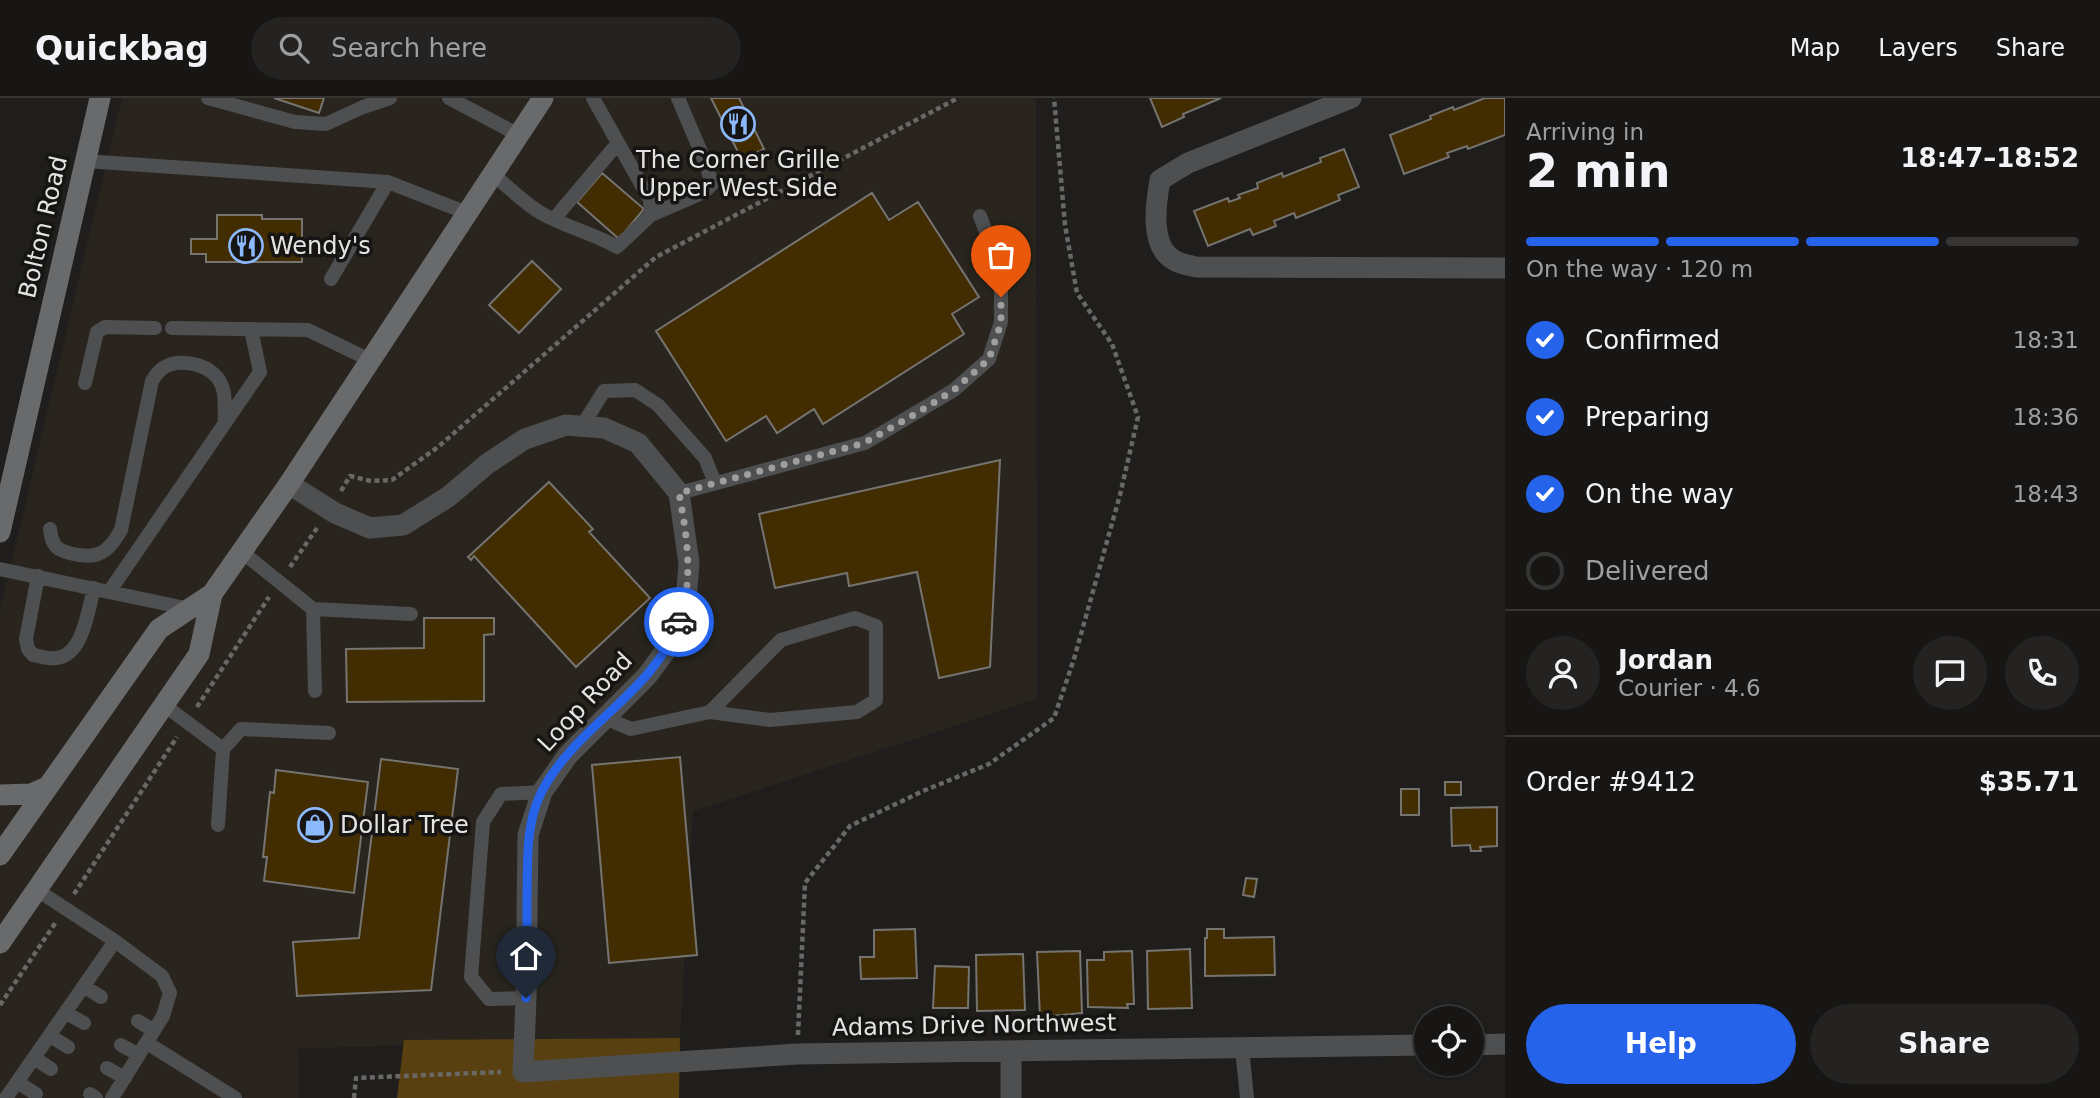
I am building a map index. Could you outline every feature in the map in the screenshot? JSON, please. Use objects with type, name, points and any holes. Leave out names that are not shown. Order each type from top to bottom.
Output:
[{"type":"main road","name":"Bolton Road","points":[[0,533],[100,98]]},
{"type":"main road","points":[[0,855],[159,629],[212,594],[289,484],[543,98]]},
{"type":"main road","points":[[0,943],[199,654],[212,594]]},
{"type":"main road","points":[[0,795],[31,794],[47,788]]},
{"type":"street","points":[[1351,98],[1188,163],[1160,180],[1154,208],[1158,240],[1172,260],[1196,267],[1505,268]]},
{"type":"street","points":[[289,484],[335,513],[370,528],[403,525],[448,497],[487,464],[526,439],[566,425],[604,428],[638,443],[679,493]]},
{"type":"street","name":"Loop Road","points":[[526,1071],[528,835],[542,792],[568,755],[647,676],[672,642],[686,602],[689,563],[679,493]]},
{"type":"street","points":[[1484,1045],[1505,1044]]},
{"type":"street","name":"Adams Drive Northwest","points":[[526,1071],[797,1054],[1414,1045]]},
{"type":"street","points":[[1011,1051],[1011,1098]]},
{"type":"lane","points":[[208,98],[295,122],[326,124],[390,98]]},
{"type":"lane","points":[[449,98],[519,135]]},
{"type":"lane","points":[[593,98],[650,200],[651,215]]},
{"type":"lane","points":[[493,174],[539,212],[596,235],[617,247],[651,215],[704,192],[712,184],[678,98]]},
{"type":"lane","points":[[554,219],[618,143]]},
{"type":"lane","points":[[85,161],[388,182],[467,213]]},
{"type":"lane","points":[[331,279],[388,182]]},
{"type":"lane","points":[[679,493],[864,443],[954,390],[989,359],[1001,323],[1001,272],[980,216]]},
{"type":"lane","points":[[85,383],[97,332],[105,327],[155,328]]},
{"type":"lane","points":[[173,328],[308,330],[370,360]]},
{"type":"lane","points":[[37,576],[26,639],[28,649],[33,655],[54,658],[65,656],[77,647],[102,590],[260,372],[251,329]]},
{"type":"lane","points":[[50,529],[52,540],[58,548],[90,557],[100,554],[112,544],[121,530],[152,381],[159,370],[171,364],[204,366],[214,373],[223,388],[225,423]]},
{"type":"lane","points":[[582,426],[604,391],[635,390],[658,405],[705,458],[715,483]]},
{"type":"lane","points":[[242,552],[313,609],[411,614]]},
{"type":"lane","points":[[0,569],[190,609]]},
{"type":"lane","points":[[313,609],[315,691]]},
{"type":"lane","points":[[605,718],[631,729],[710,712],[770,720],[857,712],[876,700],[876,626],[855,618],[781,640],[710,712]]},
{"type":"lane","points":[[164,705],[223,749]]},
{"type":"lane","points":[[218,825],[223,749],[241,729],[329,733]]},
{"type":"lane","points":[[526,998],[489,999],[471,977],[482,822],[500,794],[542,792]]},
{"type":"lane","points":[[37,890],[162,976],[170,993],[163,1016],[112,1098]]},
{"type":"lane","points":[[6,1098],[115,942]]},
{"type":"lane","points":[[85,987],[101,998]]},
{"type":"lane","points":[[66,1013],[84,1023]]},
{"type":"lane","points":[[138,1021],[147,1043],[235,1098]]},
{"type":"lane","points":[[50,1036],[68,1047]]},
{"type":"lane","points":[[121,1045],[147,1043]]},
{"type":"lane","points":[[1242,1048],[1247,1098]]},
{"type":"lane","points":[[34,1058],[51,1069]]},
{"type":"lane","points":[[107,1068],[125,1078]]},
{"type":"lane","points":[[17,1082],[36,1094]]},
{"type":"path","points":[[340,492],[350,477],[371,481],[392,480],[438,447],[656,257],[958,98]]},
{"type":"path","points":[[797,1054],[805,883],[850,826],[923,791],[989,764],[1054,718],[1074,659],[1120,495],[1138,417],[1112,344],[1077,293],[1065,225],[1054,98]]},
{"type":"path","points":[[288,570],[317,527]]},
{"type":"path","points":[[199,704],[270,597]]},
{"type":"path","points":[[81,883],[173,742]]},
{"type":"path","points":[[0,1006],[50,931]]},
{"type":"path","points":[[354,1098],[356,1078],[526,1071]]},
{"type":"shaded area","points":[[122,98],[1036,98],[1037,699],[693,811],[680,1038],[565,1039],[298,1049],[298,1098],[0,1098],[0,611]]},
{"type":"shaded area","points":[[680,1038],[679,1098],[397,1098],[404,1040]]},
{"type":"building","points":[[274,98],[324,98],[319,113]]},
{"type":"building","name":"The Corner Grille Upper West Side","points":[[711,98],[739,98],[764,149],[742,160]]},
{"type":"building","points":[[1150,98],[1221,98],[1183,114],[1184,117],[1162,127]]},
{"type":"building","points":[[1485,98],[1505,98],[1505,135],[1468,149],[1467,146],[1447,153],[1449,157],[1404,174],[1390,135],[1453,107],[1454,110]]},
{"type":"building","points":[[1344,149],[1359,187],[1338,195],[1340,200],[1296,218],[1294,213],[1274,221],[1276,226],[1253,235],[1250,229],[1208,246],[1194,211],[1228,198],[1229,202],[1240,198],[1238,195],[1258,188],[1257,183],[1282,173],[1283,177],[1321,162],[1320,158]]},
{"type":"building","points":[[602,173],[644,209],[619,239],[577,202]]},
{"type":"building","points":[[872,193],[889,220],[918,202],[979,297],[952,314],[964,334],[823,424],[814,409],[777,433],[766,416],[726,441],[656,331]]},
{"type":"building","name":"Wendy's","points":[[217,215],[262,215],[262,219],[302,219],[302,262],[206,262],[206,254],[191,254],[191,239],[217,239]]},
{"type":"building","points":[[532,261],[561,289],[519,333],[489,305]]},
{"type":"building","points":[[1000,460],[990,667],[939,678],[917,572],[849,586],[847,573],[775,588],[759,514]]},
{"type":"building","points":[[549,482],[593,529],[589,532],[650,598],[576,667],[474,556],[471,560],[468,557]]},
{"type":"building","points":[[424,618],[494,618],[494,634],[484,635],[484,701],[347,702],[346,649],[424,648]]},
{"type":"building","points":[[680,757],[697,955],[609,963],[592,765]]},
{"type":"building","points":[[381,759],[458,769],[431,990],[297,996],[293,942],[359,938]]},
{"type":"building","name":"Dollar Tree","points":[[276,770],[368,782],[354,893],[264,881],[267,857],[263,857],[270,792],[274,793]]},
{"type":"building","points":[[1445,782],[1461,782],[1461,795],[1445,795]]},
{"type":"building","points":[[1401,789],[1419,789],[1419,815],[1401,815]]},
{"type":"building","points":[[1497,807],[1497,846],[1480,847],[1481,851],[1471,851],[1470,845],[1452,846],[1451,808]]},
{"type":"building","points":[[1246,878],[1257,879],[1254,897],[1243,895]]},
{"type":"building","points":[[915,929],[917,978],[861,979],[860,957],[874,957],[874,930]]},
{"type":"building","points":[[1207,929],[1224,929],[1224,938],[1274,937],[1275,975],[1205,976]]},
{"type":"building","points":[[1190,949],[1192,1008],[1148,1009],[1147,951]]},
{"type":"building","points":[[1080,951],[1082,1013],[1040,1017],[1037,952]]},
{"type":"building","points":[[1132,951],[1134,1004],[1127,1004],[1128,1008],[1088,1007],[1087,960],[1104,960],[1104,952]]},
{"type":"building","points":[[1023,954],[1025,1010],[977,1011],[976,955]]},
{"type":"building","points":[[935,966],[969,967],[968,1008],[933,1008]]},
{"type":"way so far","points":[[679,622],[686,602],[689,563],[679,493],[864,443],[917,413],[954,390],[989,359],[1001,323],[1001,297]]},
{"type":"place","name":"The Corner Grille Upper West Side","points":[[738,124]]},
{"type":"place","name":"Wendy's","points":[[246,246]]},
{"type":"place","name":"Dollar Tree","points":[[315,825]]},
{"type":"route","points":[[526,998],[528,835],[542,792],[568,755],[647,676],[672,642],[679,622]]}]
